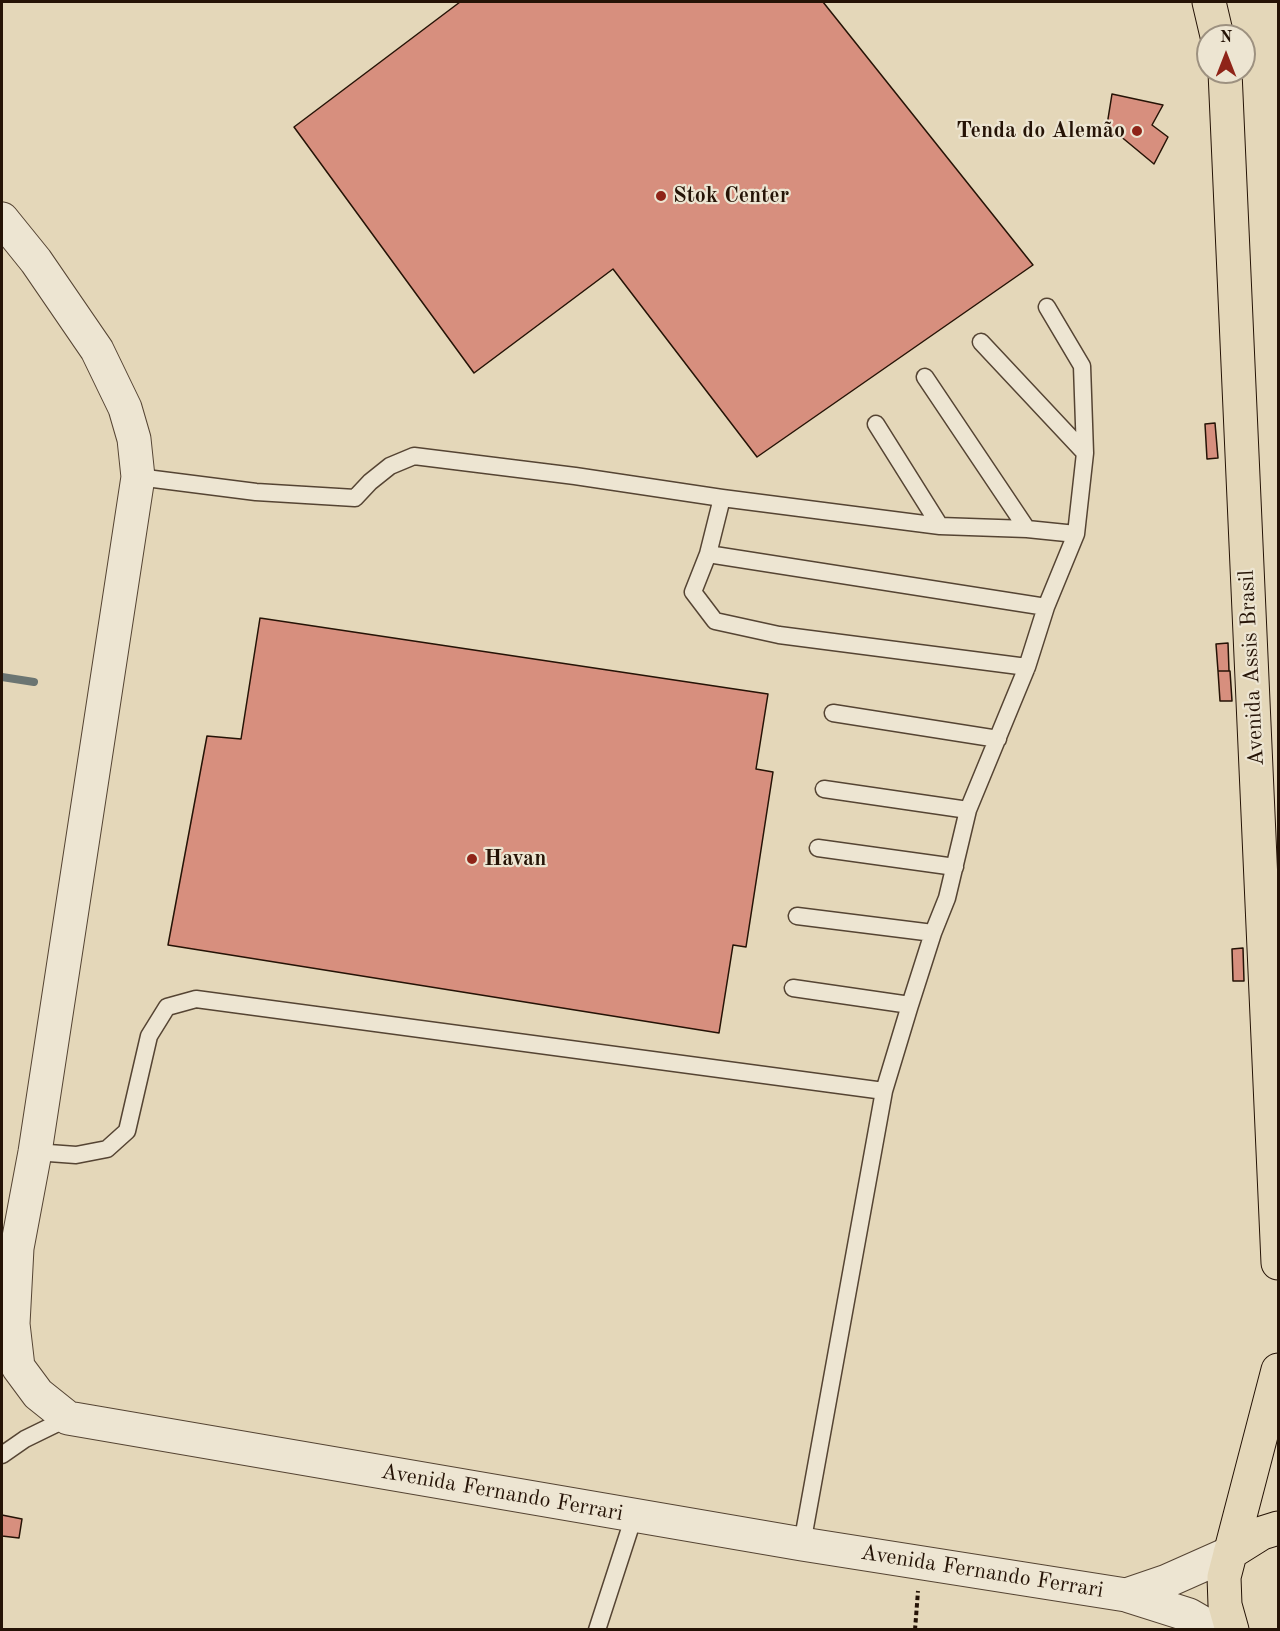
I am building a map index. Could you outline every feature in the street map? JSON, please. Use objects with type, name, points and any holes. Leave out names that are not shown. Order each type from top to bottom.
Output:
[{"type":"main road","points":[[1209,2],[1214,24]]},
{"type":"main road","points":[[1221,2],[1222,24]]},
{"type":"main road","name":"Avenida Assis Brasil","points":[[1226,84],[1278,1263]]},
{"type":"main road","points":[[1232,1629],[1225,1605],[1224,1577],[1278,1370]]},
{"type":"main road","points":[[1230,1553],[1262,1533],[1278,1527]]},
{"type":"street","name":"Avenida Fernando Ferrari","points":[[2,219],[36,261],[97,350],[125,408],[134,439],[138,477],[35,1152],[9,1245],[13,1324],[18,1366],[38,1394],[68,1418],[921,1564],[1126,1594],[1189,1615],[1215,1629]]},
{"type":"street","name":"Avenida Fernando Ferrari","points":[[1126,1594],[1167,1581],[1230,1553]]},
{"type":"lane","points":[[802,1544],[884,1091],[933,933],[947,898],[968,810],[1027,667],[1046,607],[1076,534],[1085,453],[1082,366],[1047,307]]},
{"type":"lane","points":[[981,342],[1085,453]]},
{"type":"lane","points":[[925,377],[1027,529]]},
{"type":"lane","points":[[876,424],[940,526]]},
{"type":"lane","points":[[138,477],[256,492],[355,498],[390,466],[414,456],[940,526],[1027,529],[1076,534]]},
{"type":"lane","points":[[722,498],[708,554],[693,592],[715,621],[779,635],[1027,667]]},
{"type":"lane","points":[[708,554],[1046,607]]},
{"type":"lane","points":[[833,713],[998,739]]},
{"type":"lane","points":[[824,789],[968,810]]},
{"type":"lane","points":[[818,848],[955,867]]},
{"type":"lane","points":[[797,916],[933,933]]},
{"type":"lane","points":[[793,988],[910,1005]]},
{"type":"lane","points":[[35,1152],[76,1155],[107,1149],[127,1131],[149,1036],[167,1007],[196,999],[884,1091]]},
{"type":"lane","points":[[2,1455],[25,1439],[68,1418]]},
{"type":"lane","points":[[597,1629],[634,1516]]},
{"type":"path","points":[[915,1629],[921,1564]]},
{"type":"building","name":"Stok Center","points":[[460,2],[823,2],[1033,265],[757,457],[613,269],[474,373],[294,127]]},
{"type":"building","name":"Tenda do Alemão","points":[[1112,94],[1163,105],[1152,125],[1168,137],[1154,164],[1107,125]]},
{"type":"building","points":[[1215,423],[1218,458],[1207,459],[1205,424]]},
{"type":"building","name":"Havan","points":[[260,618],[768,694],[756,769],[773,772],[746,947],[733,945],[719,1033],[168,945],[207,736],[241,739]]},
{"type":"building","points":[[1228,643],[1229,671],[1218,671],[1216,644]]},
{"type":"building","points":[[1218,671],[1230,671],[1232,701],[1220,701]]},
{"type":"building","points":[[1243,948],[1244,981],[1233,981],[1232,949]]},
{"type":"building","points":[[2,1515],[22,1519],[19,1538],[2,1536]]},
{"type":"waterway","points":[[2,677],[34,682]]},
{"type":"place","name":"Tenda do Alemão","points":[[1137,131]]},
{"type":"place","name":"Stok Center","points":[[661,196]]},
{"type":"place","name":"Havan","points":[[472,859]]}]
